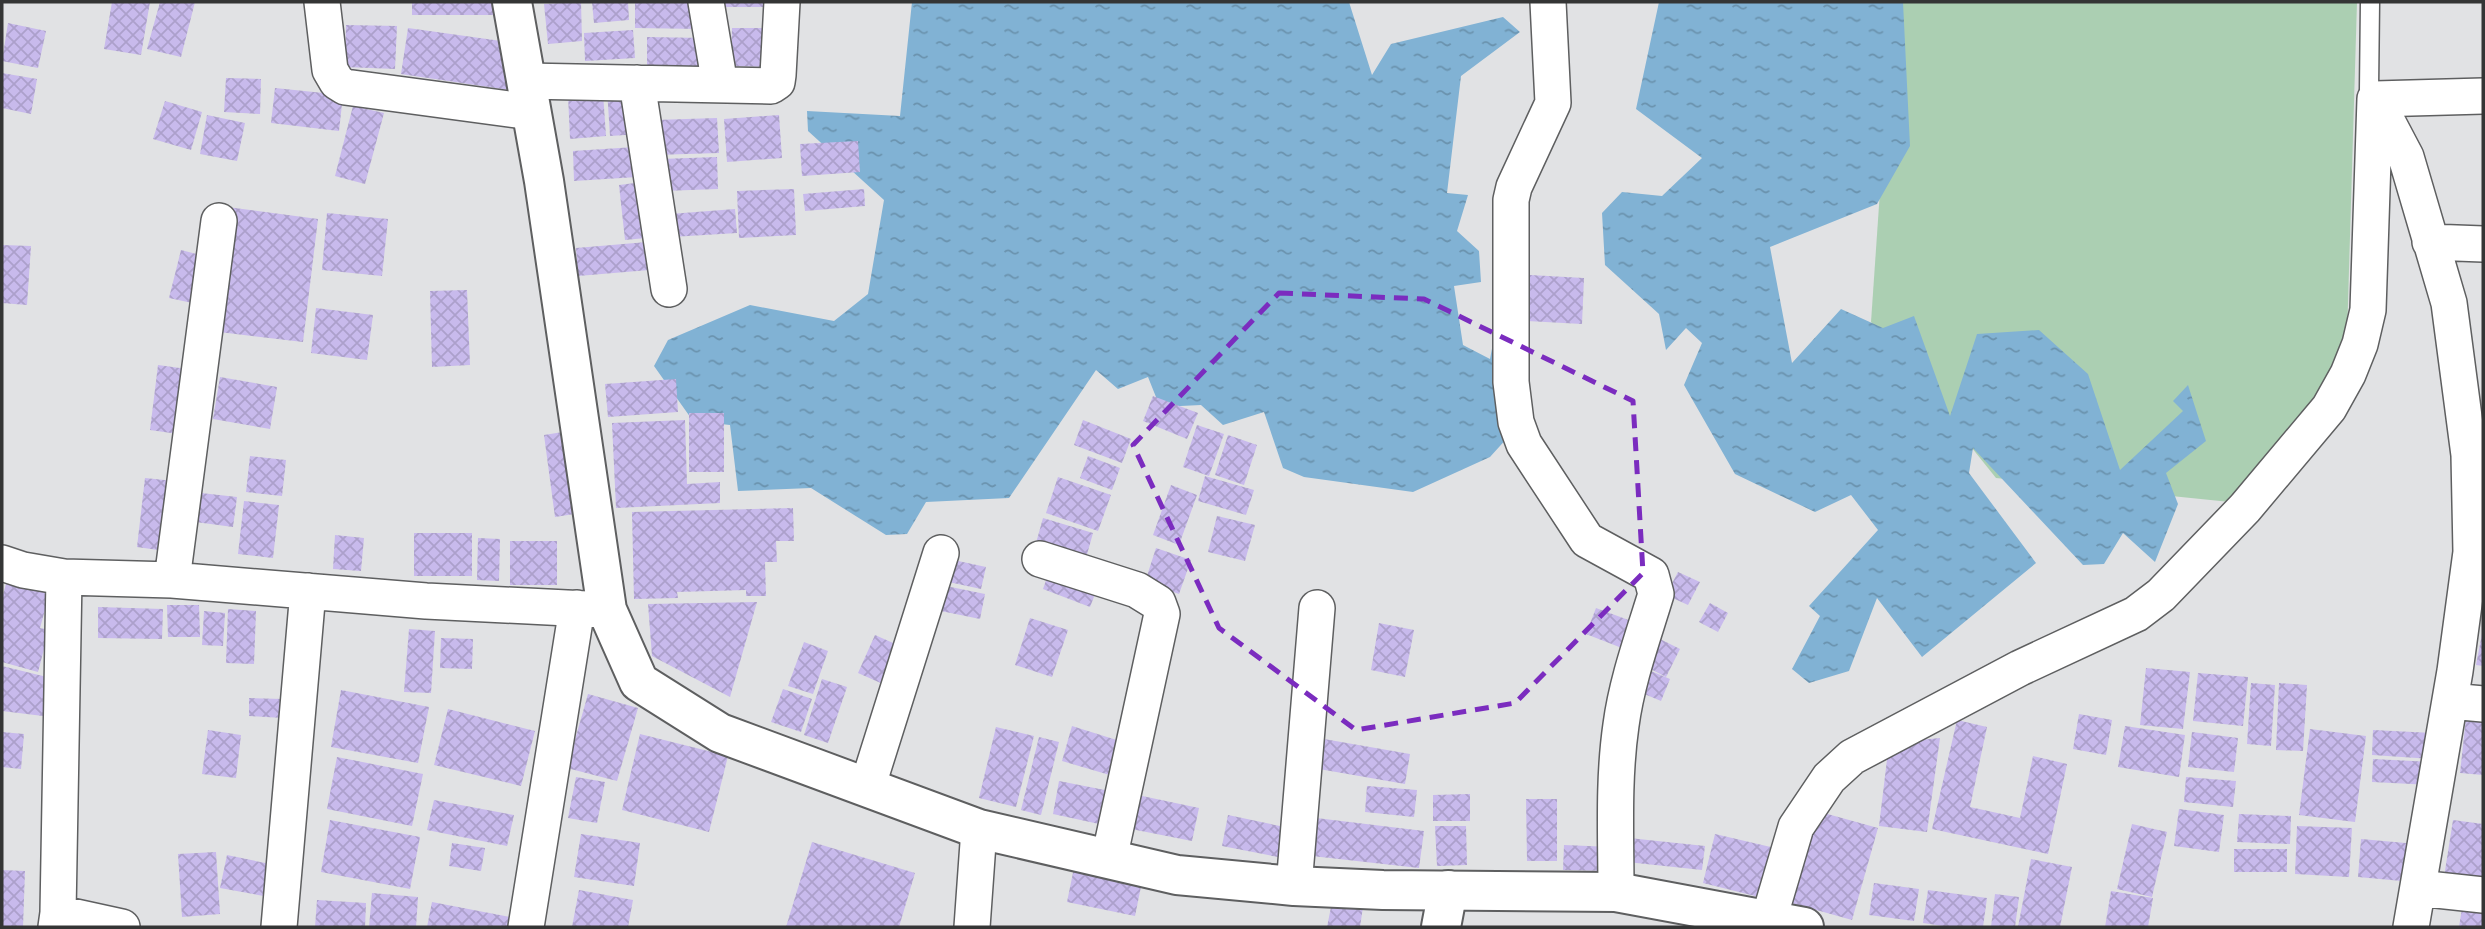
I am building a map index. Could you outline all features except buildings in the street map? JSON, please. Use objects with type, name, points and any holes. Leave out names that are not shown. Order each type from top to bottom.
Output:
[{"type":"main road","points":[[512,2],[544,181],[592,609],[639,682],[720,733],[979,829],[1177,876],[1294,886],[1616,892],[1786,925]]},
{"type":"main road","points":[[1441,927],[1448,890]]},
{"type":"street","points":[[322,2],[330,70],[337,82],[345,87],[529,96],[637,83],[771,86],[777,82],[782,2]]},
{"type":"street","points":[[706,2],[720,85]]},
{"type":"street","points":[[1548,2],[1553,103],[1514,187],[1511,200],[1511,382],[1517,422],[1524,444],[1587,540],[1651,575],[1656,587],[1627,691],[1621,723],[1617,757],[1616,892]]},
{"type":"street","points":[[637,83],[669,289]]},
{"type":"street","points":[[2372,94],[2483,96]]},
{"type":"street","points":[[2372,94],[2406,157],[2449,303],[2469,455],[2471,552],[2466,702],[2418,888],[2411,927]]},
{"type":"street","points":[[1786,925],[1796,827],[1829,778],[1852,757],[2020,668],[2136,614],[2161,595],[2245,508],[2329,408],[2356,354],[2368,310],[2372,94]]},
{"type":"street","points":[[172,580],[219,221]]},
{"type":"street","points":[[2430,242],[2483,244]]},
{"type":"street","points":[[867,788],[941,553]]},
{"type":"street","points":[[1040,559],[1137,590],[1158,604],[1162,614],[1109,859]]},
{"type":"street","points":[[2,563],[23,570],[64,577],[172,580],[426,601],[592,609],[526,927]]},
{"type":"street","points":[[64,577],[57,920],[122,927]]},
{"type":"street","points":[[279,927],[308,591]]},
{"type":"street","points":[[1294,886],[1317,608]]},
{"type":"street","points":[[972,927],[979,829]]},
{"type":"street","points":[[2418,888],[2483,895]]},
{"type":"lane","points":[[2370,2],[2372,94]]},
{"type":"highlighted area","points":[[1279,293],[1424,299],[1633,401],[1643,573],[1515,703],[1356,730],[1219,628],[1133,445]]},
{"type":"green space","points":[[1893,2],[2357,2],[2346,370],[2230,502],[1996,478],[1871,322]]},
{"type":"water","points":[[912,2],[1349,2],[1372,75],[1391,44],[1503,17],[1520,32],[1461,76],[1447,193],[1468,195],[1457,231],[1479,251],[1481,282],[1454,286],[1463,345],[1490,359],[1498,317],[1529,414],[1490,457],[1413,492],[1304,477],[1283,468],[1264,412],[1223,425],[1201,405],[1160,407],[1148,377],[1118,389],[1096,370],[1009,498],[926,502],[907,534],[886,535],[811,488],[738,491],[730,425],[693,421],[654,366],[668,340],[750,305],[834,321],[868,294],[884,200],[808,131],[807,111],[900,116]]},
{"type":"water","points":[[1659,2],[1903,2],[1910,146],[1877,204],[1770,247],[1792,363],[1841,309],[1883,328],[1914,316],[1950,416],[1977,334],[2039,330],[2088,374],[2120,470],[2183,411],[2173,401],[2188,385],[2206,441],[2166,473],[2178,504],[2155,562],[2123,533],[2104,564],[2083,565],[1973,448],[1969,473],[2036,563],[1922,657],[1877,598],[1849,671],[1809,683],[1792,669],[1820,616],[1809,606],[1878,530],[1851,495],[1815,512],[1735,474],[1684,385],[1702,343],[1686,328],[1666,350],[1659,314],[1605,265],[1602,213],[1622,192],[1662,196],[1702,158],[1636,109]]}]
